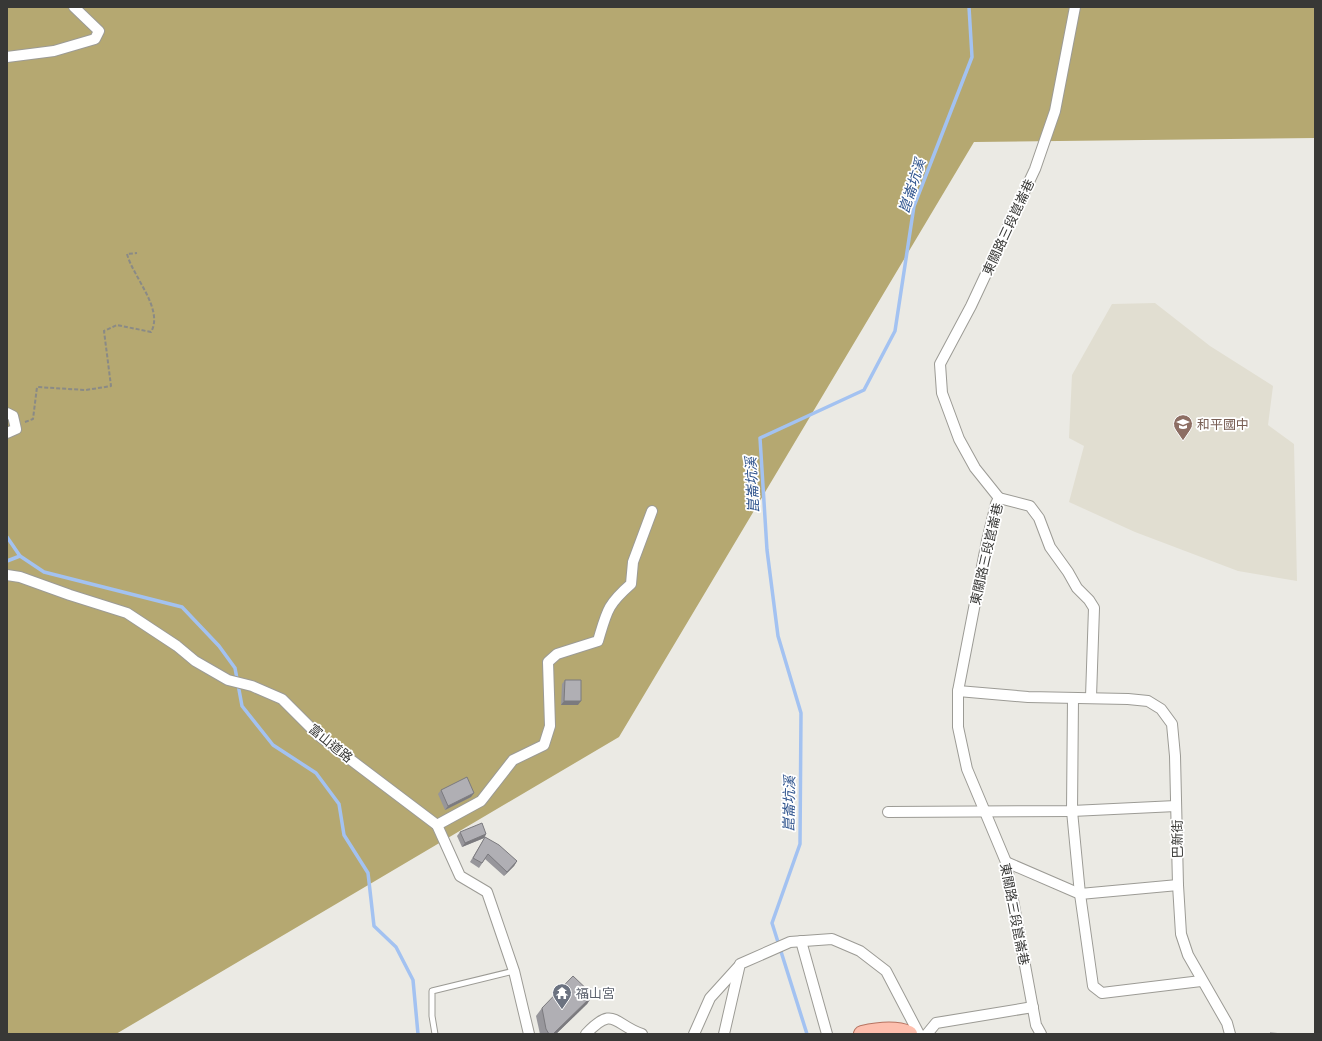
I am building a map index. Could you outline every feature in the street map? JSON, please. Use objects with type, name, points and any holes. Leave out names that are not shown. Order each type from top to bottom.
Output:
[{"type":"main road","points":[[862,1034],[874,1032],[910,1033]]},
{"type":"street","points":[[7,57],[54,51],[95,39],[99,31],[74,7]]},
{"type":"street","name":"東關路三段崑崙巷","points":[[1041,1034],[1036,1025],[1006,862],[984,812],[965,760],[958,727],[958,691],[987,541],[996,504],[999,498],[974,468],[959,439],[942,393],[940,364],[971,306],[1035,168],[1055,111],[1075,7]]},
{"type":"street","points":[[7,413],[13,416],[16,425],[16,430],[7,433]]},
{"type":"street","points":[[999,498],[1030,506],[1039,518],[1050,547],[1068,572],[1077,588],[1089,600],[1094,608],[1091,697]]},
{"type":"street","points":[[437,825],[481,801],[513,760],[544,745],[550,726],[548,662],[557,654],[598,641],[608,608],[616,597],[631,584],[633,562],[652,511]]},
{"type":"street","name":"富山道路","points":[[7,575],[20,577],[127,613],[177,646],[195,662],[228,680],[243,685],[252,686],[282,699],[318,734],[437,825],[460,876],[486,892],[514,971],[529,1034]]},
{"type":"street","name":"巴新街","points":[[958,691],[1148,701],[1161,709],[1172,724],[1175,756],[1178,885],[1181,934],[1188,955],[1227,1023],[1230,1034]]},
{"type":"street","points":[[1073,698],[1072,811],[1080,894],[1093,986],[1102,993],[1202,981]]},
{"type":"street","points":[[888,812],[1072,811],[1176,806]]},
{"type":"street","points":[[1006,862],[1080,894],[1178,885]]},
{"type":"street","points":[[694,1034],[710,998],[740,964],[790,942],[832,939],[860,952],[886,970],[910,1033]]},
{"type":"street","points":[[801,941],[827,1034]]},
{"type":"street","points":[[724,1034],[740,964]]},
{"type":"street","points":[[926,1034],[936,1023],[1033,1007]]},
{"type":"street","points":[[586,1034],[598,1021],[609,1018],[620,1022],[634,1032],[642,1034]]},
{"type":"lane","points":[[435,1034],[432,991],[514,971]]},
{"type":"path","points":[[16,425],[33,419],[37,387],[86,390],[111,386],[104,331],[117,325],[151,332],[155,325],[152,303],[129,262],[127,254],[137,253]]},
{"type":"shaded area","points":[[7,7],[1315,7],[1315,138],[974,142],[619,737],[116,1034],[7,1034]]},
{"type":"shaded area","name":"和平國中","points":[[1155,303],[1210,346],[1273,386],[1268,425],[1294,444],[1297,581],[1238,571],[1135,532],[1069,502],[1084,446],[1069,438],[1072,375],[1112,304]]},
{"type":"building","points":[[565,680],[581,680],[581,701],[564,701]]},
{"type":"building","points":[[467,777],[474,793],[448,806],[441,790]]},
{"type":"building","points":[[482,823],[486,834],[465,843],[460,832]]},
{"type":"building","points":[[485,837],[499,845],[517,861],[507,872],[488,854],[482,863],[473,858]]},
{"type":"building","name":"福山宮","points":[[573,976],[593,995],[553,1034],[549,1034],[546,1029],[542,1008]]},
{"type":"waterway","name":"崑崙坑溪","points":[[807,1034],[772,923],[800,844],[801,713],[778,636],[767,550],[760,438],[864,390],[895,331],[914,206],[972,57],[969,7]]},
{"type":"waterway","points":[[7,537],[20,556],[44,572],[182,607],[219,646],[235,668],[242,706],[273,745],[316,773],[339,804],[344,835],[368,873],[374,926],[396,947],[413,980],[418,1034]]},
{"type":"waterway","points":[[7,561],[20,556]]},
{"type":"place","name":"和平國中","points":[[1183,441]]},
{"type":"place","name":"福山宮","points":[[562,1010]]}]
